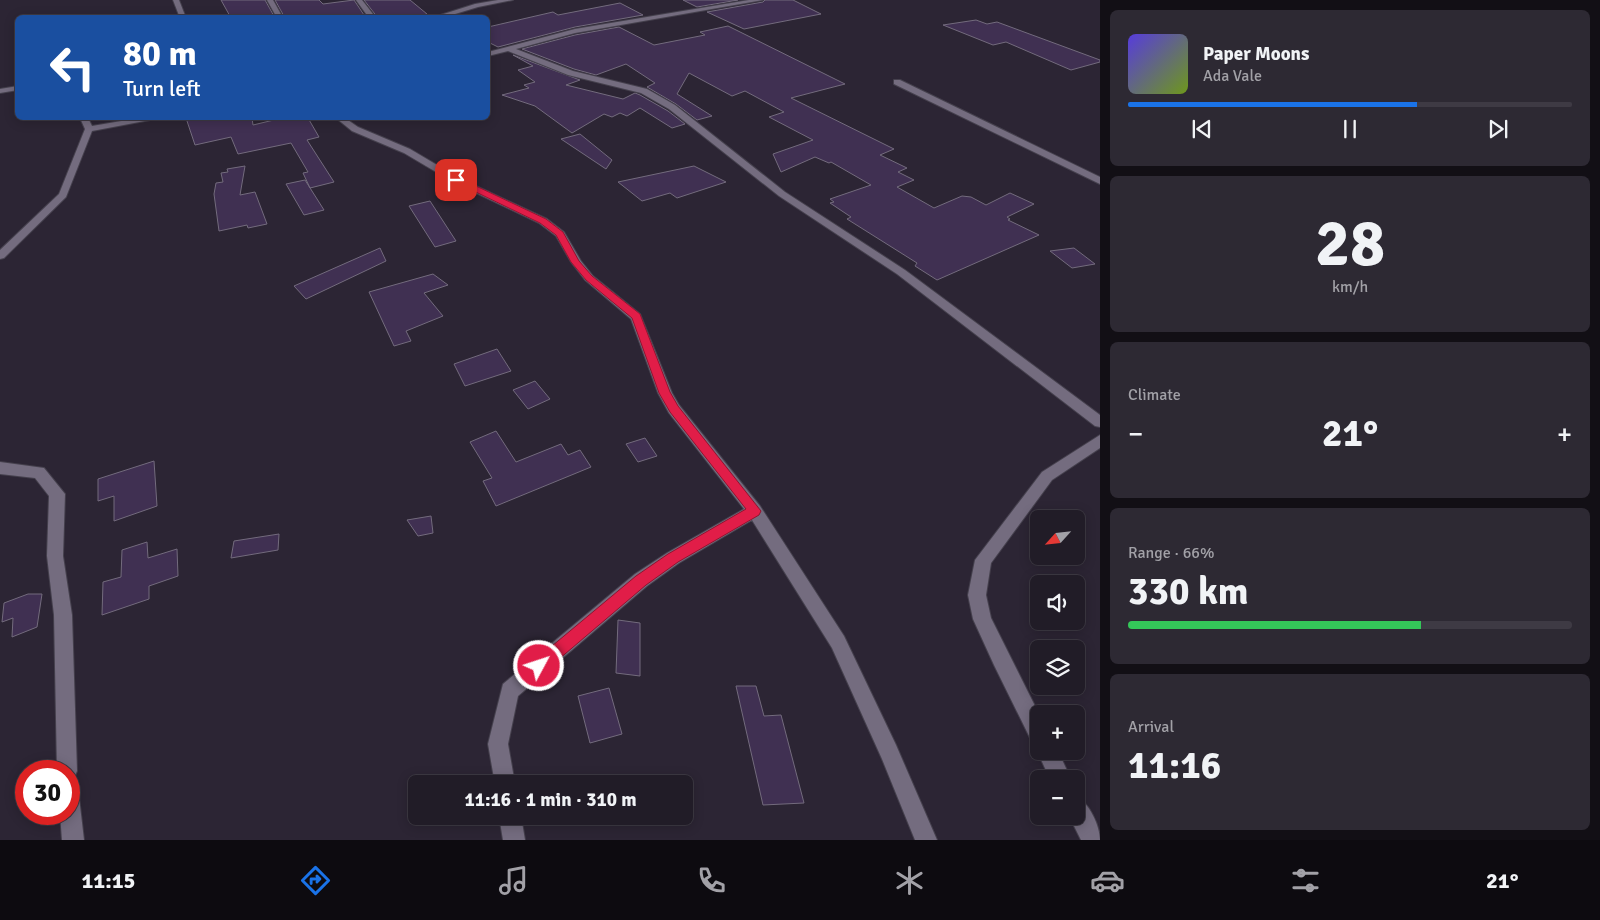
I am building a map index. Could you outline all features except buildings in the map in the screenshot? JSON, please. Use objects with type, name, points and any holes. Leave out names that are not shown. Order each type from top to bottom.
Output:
[{"type":"street","points":[[176,0],[182,15]]},
{"type":"street","points":[[270,0],[278,15]]},
{"type":"street","points":[[359,0],[371,15]]},
{"type":"street","points":[[444,15],[477,5],[510,0]]},
{"type":"street","points":[[490,54],[575,32],[760,0]]},
{"type":"street","points":[[510,49],[571,73],[644,91],[672,107],[782,194],[901,272],[1100,422]]},
{"type":"street","points":[[897,82],[1100,182]]},
{"type":"street","points":[[0,91],[15,88]]},
{"type":"street","points":[[0,256],[62,195],[89,129],[85,120]]},
{"type":"street","points":[[89,129],[139,120]]},
{"type":"street","points":[[343,120],[355,129],[407,151],[456,180],[543,221],[560,234],[576,262],[589,278],[636,317],[665,393],[674,409],[755,511],[838,642],[889,752],[926,840]]},
{"type":"street","points":[[1030,718],[1000,660],[982,619],[977,595],[983,560],[1047,476],[1100,441]]},
{"type":"street","points":[[0,468],[39,472],[57,494],[55,556],[63,615],[67,760]]},
{"type":"street","points":[[503,775],[498,744],[510,690],[641,580],[673,558],[755,511]]},
{"type":"street","points":[[1085,824],[1093,840]]},
{"type":"street","points":[[72,825],[73,840]]},
{"type":"street","points":[[512,825],[514,840]]},
{"type":"route","points":[[456,180],[543,221],[560,234],[576,262],[589,278],[636,317],[665,393],[674,409],[755,511],[673,558],[641,580],[539,666]]}]
